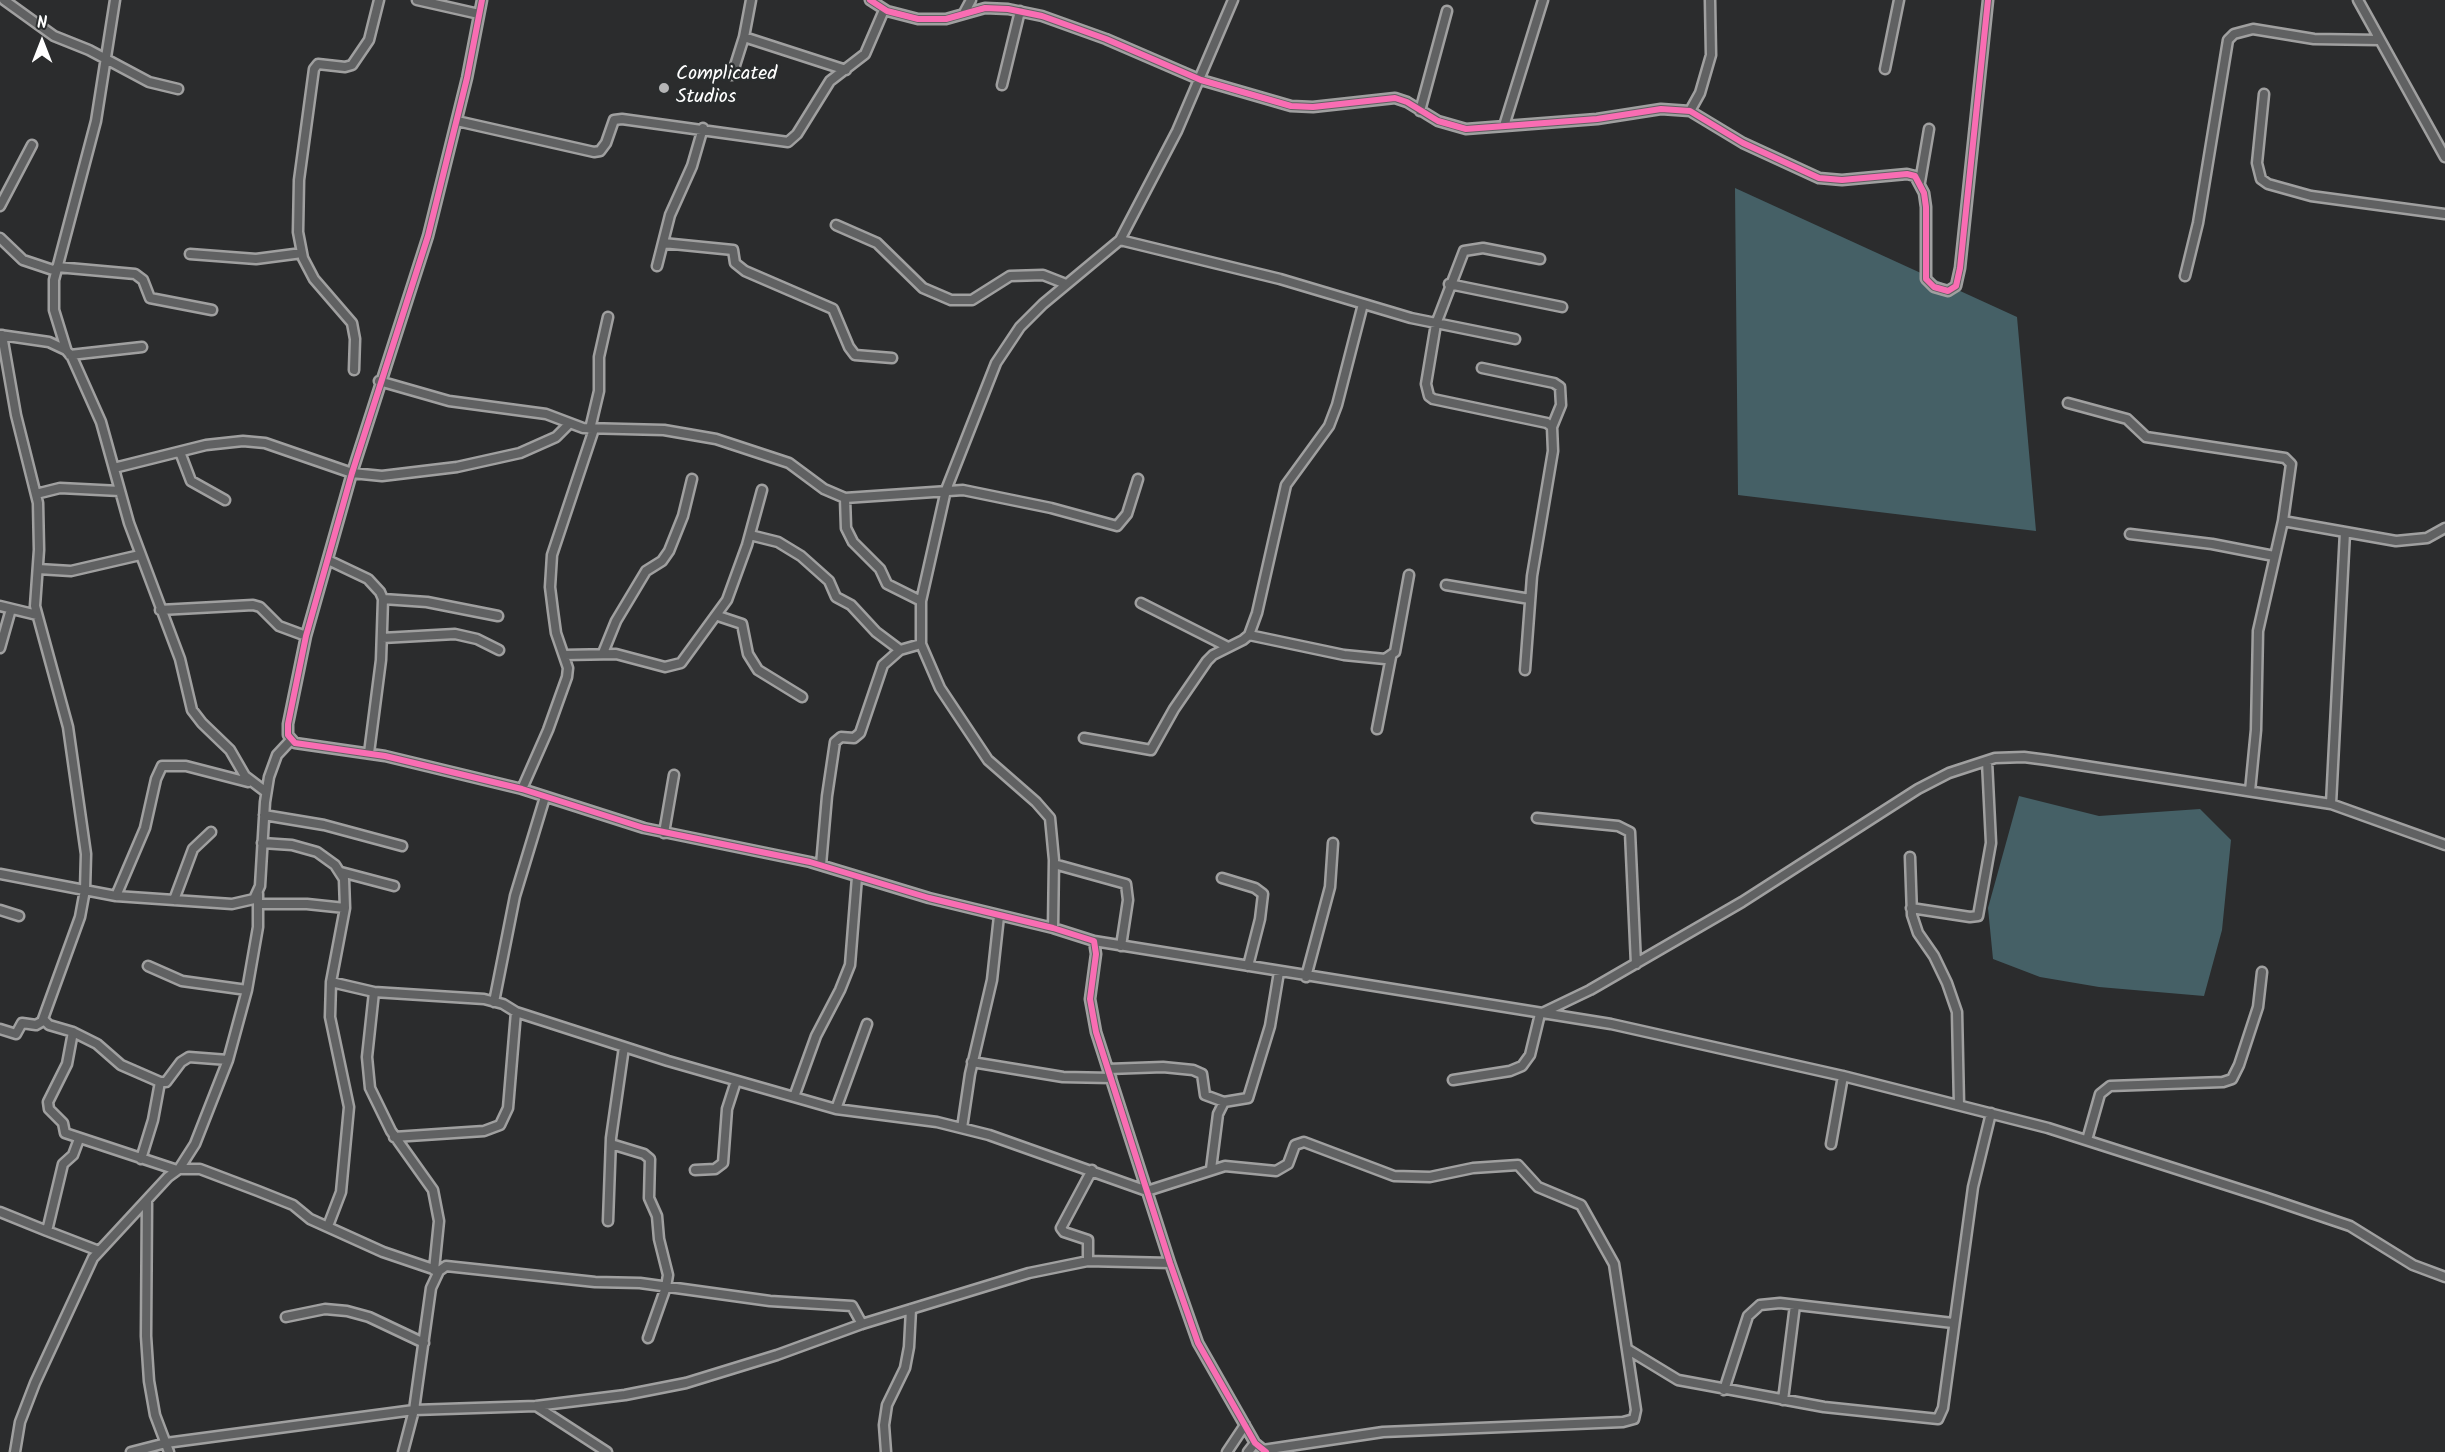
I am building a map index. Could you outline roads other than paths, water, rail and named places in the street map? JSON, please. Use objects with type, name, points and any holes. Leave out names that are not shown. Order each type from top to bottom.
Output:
[{"type":"street","points":[[4,0],[54,36],[149,82],[178,89]]},
{"type":"street","points":[[115,0],[107,60],[89,150],[56,269],[52,296],[54,310],[68,352],[94,404],[141,555],[180,659],[192,710],[230,750],[252,783]]},
{"type":"street","points":[[354,370],[355,339],[352,323],[314,279],[302,253],[298,219],[299,180],[314,69],[318,64],[352,65],[365,48],[380,0]]},
{"type":"street","points":[[417,0],[479,14]]},
{"type":"street","points":[[291,740],[288,724],[306,636],[380,381],[428,236],[457,121],[482,0]]},
{"type":"street","points":[[732,75],[744,37],[751,0]]},
{"type":"street","points":[[870,0],[884,10],[932,20],[985,8],[1020,11],[1106,39],[1201,80],[1291,106],[1313,107],[1395,98],[1407,102],[1438,121],[1466,129],[1597,119],[1661,109],[1693,113],[1788,166],[1819,178],[1842,180],[1907,174],[1915,176],[1920,182]]},
{"type":"street","points":[[964,13],[971,0]]},
{"type":"street","points":[[1053,927],[1054,864],[1052,824],[1048,814],[984,755],[940,688],[921,644],[921,601],[946,490],[978,406],[1006,346],[1020,327],[1066,284],[1120,240],[1201,80],[1233,0]]},
{"type":"street","points":[[1504,126],[1543,0]]},
{"type":"street","points":[[1693,113],[1710,55],[1710,0]]},
{"type":"street","points":[[1885,69],[1899,0]]},
{"type":"street","points":[[1929,129],[1920,182],[1926,207],[1926,279],[1934,287],[1948,291],[1956,286],[1960,268],[1989,0]]},
{"type":"street","points":[[2358,0],[2445,157]]},
{"type":"street","points":[[457,121],[594,152],[603,148],[612,123],[617,119],[788,142],[797,134],[830,81],[866,54],[884,10]]},
{"type":"street","points":[[1002,86],[1020,11]]},
{"type":"street","points":[[1420,111],[1447,11]]},
{"type":"street","points":[[2185,276],[2198,223],[2228,40],[2234,34],[2253,30],[2313,39],[2379,40]]},
{"type":"street","points":[[744,37],[846,70]]},
{"type":"street","points":[[2264,94],[2257,163],[2261,179],[2268,184],[2331,200],[2445,214]]},
{"type":"street","points":[[657,266],[670,215],[692,166],[703,129]]},
{"type":"street","points":[[0,206],[32,145]]},
{"type":"street","points":[[836,225],[877,243],[922,288],[951,300],[972,300],[1010,276],[1043,275],[1066,284]]},
{"type":"street","points":[[0,238],[23,260],[56,269],[135,274],[143,280],[150,298],[212,310]]},
{"type":"street","points":[[1120,240],[1280,279],[1436,324],[1515,339]]},
{"type":"street","points":[[663,243],[733,250],[735,263],[746,270],[833,309],[849,347],[855,355],[892,358]]},
{"type":"street","points":[[1539,259],[1505,251],[1472,248],[1460,258],[1436,324],[1426,384],[1429,396],[1547,423],[1552,427]]},
{"type":"street","points":[[190,254],[256,259],[302,253]]},
{"type":"street","points":[[1449,284],[1562,307]]},
{"type":"street","points":[[1084,738],[1152,750],[1174,709],[1207,661],[1249,634],[1257,613],[1286,484],[1329,426],[1337,405],[1363,304]]},
{"type":"street","points":[[522,789],[548,730],[567,676],[564,655],[556,633],[550,587],[552,555],[592,429],[599,391],[599,357],[608,317]]},
{"type":"street","points":[[44,1021],[43,1016],[76,932],[86,890],[86,854],[68,727],[37,615],[34,595],[40,530],[36,494],[16,415],[1,335],[49,342],[68,352],[142,347]]},
{"type":"street","points":[[1482,368],[1554,383],[1560,387],[1561,405],[1552,427],[1553,451],[1530,599],[1525,670]]},
{"type":"street","points":[[380,381],[439,398],[522,409],[592,429],[664,430],[716,438],[789,463],[824,489],[845,498],[946,490],[1012,499],[1117,526],[1127,514],[1138,479]]},
{"type":"street","points":[[2068,403],[2127,419],[2146,437],[2285,458],[2291,464],[2283,521],[2258,631],[2256,718],[2250,791]]},
{"type":"street","points":[[114,468],[220,442],[253,441],[352,473],[382,476],[484,461],[540,446],[556,437],[569,423]]},
{"type":"street","points":[[180,452],[191,481],[225,500]]},
{"type":"street","points":[[603,652],[612,628],[646,571],[662,561],[669,551],[683,516],[692,479]]},
{"type":"street","points":[[36,494],[60,488],[120,491]]},
{"type":"street","points":[[564,655],[603,652],[654,665],[675,667],[689,655],[718,616],[733,586],[762,490]]},
{"type":"street","points":[[845,498],[846,528],[853,542],[880,569],[887,584],[921,601]]},
{"type":"street","points":[[2283,521],[2412,541],[2438,535],[2445,528]]},
{"type":"street","points":[[2331,804],[2345,532]]},
{"type":"street","points":[[2130,534],[2244,549],[2274,556]]},
{"type":"street","points":[[750,535],[778,542],[801,556],[829,581],[836,597],[851,605],[876,632],[900,650]]},
{"type":"street","points":[[38,569],[71,572],[141,555]]},
{"type":"street","points":[[328,560],[368,579],[380,591],[383,599],[382,638],[369,753]]},
{"type":"street","points":[[1377,729],[1391,657],[1397,645],[1409,576]]},
{"type":"street","points":[[1446,585],[1530,599]]},
{"type":"street","points":[[383,599],[427,602],[498,616]]},
{"type":"street","points":[[1141,603],[1228,646]]},
{"type":"street","points":[[160,610],[253,605],[265,612],[279,626],[306,636]]},
{"type":"street","points":[[0,606],[37,615]]},
{"type":"street","points":[[0,648],[11,609]]},
{"type":"street","points":[[718,616],[742,624],[748,654],[758,670],[802,697]]},
{"type":"street","points":[[382,638],[454,634],[477,639],[499,650]]},
{"type":"street","points":[[1249,634],[1344,656],[1378,660],[1391,657]]},
{"type":"street","points":[[821,866],[827,796],[835,742],[841,737],[854,738],[860,733],[869,715],[878,675],[884,665],[900,650],[921,644]]},
{"type":"street","points":[[291,740],[304,745],[369,753],[522,789],[614,820],[664,833],[760,851],[821,866],[999,916],[1053,927],[1094,941],[1306,977],[1611,1024],[1843,1076],[2087,1140],[2349,1226],[2413,1264],[2445,1277]]},
{"type":"street","points":[[15,1452],[20,1422],[34,1383],[93,1258],[168,1177],[178,1170],[195,1144],[228,1060],[247,990],[260,904],[258,894],[266,792],[277,755],[291,740]]},
{"type":"street","points":[[1539,1014],[1636,964],[1751,897],[1904,797],[1941,777],[1987,761],[2024,757],[2331,804],[2445,845]]},
{"type":"street","points":[[1911,908],[1970,917],[1978,916],[1991,843],[1987,761]]},
{"type":"street","points":[[116,896],[145,828],[156,779],[162,766],[186,766],[252,783],[266,792]]},
{"type":"street","points":[[664,833],[674,775]]},
{"type":"street","points":[[494,1002],[514,896],[545,797]]},
{"type":"street","points":[[264,815],[324,825],[402,846]]},
{"type":"street","points":[[1537,818],[1618,826],[1630,832],[1636,964]]},
{"type":"street","points":[[174,900],[193,849],[211,832]]},
{"type":"street","points":[[262,843],[291,845],[317,852],[341,872],[394,886]]},
{"type":"street","points":[[1306,977],[1330,886],[1333,843]]},
{"type":"street","points":[[1910,856],[1911,908],[1918,933],[1934,956],[1957,1012],[1959,1105]]},
{"type":"street","points":[[1054,864],[1126,884],[1128,900],[1121,946]]},
{"type":"street","points":[[328,1226],[342,1192],[349,1107],[342,1065],[332,1035],[331,982],[345,908],[344,879],[341,872]]},
{"type":"street","points":[[0,874],[116,896],[232,904],[244,903],[258,894]]},
{"type":"street","points":[[794,1096],[824,1018],[847,976],[854,939],[857,877]]},
{"type":"street","points":[[1222,878],[1255,888],[1263,894],[1262,908],[1248,966]]},
{"type":"street","points":[[260,904],[307,904],[345,908]]},
{"type":"street","points":[[0,910],[19,916]]},
{"type":"street","points":[[962,1128],[972,1062],[993,981],[999,916]]},
{"type":"street","points":[[331,982],[374,992],[454,996],[494,1002],[516,1012],[624,1047],[836,1109],[937,1122],[962,1128],[1092,1170],[1147,1191],[1211,1169],[1235,1166],[1276,1171],[1288,1164],[1295,1145],[1300,1142],[1403,1177],[1430,1177],[1473,1168],[1518,1165],[1538,1187],[1576,1202],[1585,1210],[1614,1264],[1636,1410],[1634,1419],[1383,1432],[1265,1451],[1256,1443],[1198,1343],[1170,1263],[1147,1191],[1109,1074],[1096,1032],[1090,999],[1096,954],[1094,941]]},
{"type":"street","points":[[148,966],[182,981],[247,990]]},
{"type":"street","points":[[972,1062],[1063,1077],[1109,1074],[1163,1066],[1193,1070],[1202,1074],[1205,1095],[1224,1102],[1248,1098],[1270,1026],[1279,972]]},
{"type":"street","points":[[2087,1140],[2100,1094],[2110,1086],[2223,1082],[2232,1079],[2237,1072],[2258,1007],[2262,972]]},
{"type":"street","points":[[374,992],[367,1057],[368,1074],[378,1110],[394,1137],[434,1191],[439,1221],[437,1270],[431,1288],[414,1410],[403,1452]]},
{"type":"street","points":[[394,1137],[484,1131],[500,1125],[508,1108],[516,1012]]},
{"type":"street","points":[[1453,1080],[1510,1071],[1522,1066],[1530,1055],[1539,1014]]},
{"type":"street","points":[[0,1029],[16,1034],[22,1023],[36,1025],[44,1021],[98,1044],[122,1065],[160,1082],[166,1082],[181,1062],[189,1057],[228,1060]]},
{"type":"street","points":[[836,1109],[867,1024]]},
{"type":"street","points":[[73,1032],[67,1064],[48,1105],[63,1123],[65,1133],[178,1170],[200,1169],[293,1205],[306,1216],[398,1258],[437,1270],[456,1265],[666,1287],[770,1301],[852,1306],[862,1324]]},
{"type":"street","points":[[608,1221],[611,1144],[624,1047]]},
{"type":"street","points":[[1831,1144],[1843,1076]]},
{"type":"street","points":[[695,1170],[715,1168],[723,1163],[727,1109],[736,1081]]},
{"type":"street","points":[[141,1159],[153,1120],[160,1082]]},
{"type":"street","points":[[1211,1169],[1214,1126],[1224,1102]]},
{"type":"street","points":[[1628,1349],[1671,1378],[1724,1390],[1929,1420],[1938,1419],[1943,1408],[1973,1187],[1991,1113]]},
{"type":"street","points":[[46,1231],[63,1164],[73,1155],[79,1138]]},
{"type":"street","points":[[611,1144],[644,1154],[650,1160],[649,1198],[657,1216],[659,1239],[667,1269],[666,1287],[648,1338]]},
{"type":"street","points":[[1088,1261],[1088,1240],[1064,1232],[1061,1228],[1092,1170]]},
{"type":"street","points":[[147,1201],[149,1381],[155,1415],[168,1448]]},
{"type":"street","points":[[0,1212],[99,1251]]},
{"type":"street","points":[[131,1452],[414,1410],[536,1406],[625,1395],[686,1383],[777,1355],[862,1324],[1029,1274],[1088,1261],[1170,1263]]},
{"type":"street","points":[[1724,1390],[1730,1364],[1753,1308],[1767,1304],[1795,1305],[1953,1323]]},
{"type":"street","points":[[1783,1400],[1795,1305]]},
{"type":"street","points":[[286,1317],[325,1309],[347,1311],[369,1317],[424,1343]]},
{"type":"street","points":[[886,1452],[884,1425],[887,1405],[905,1368],[909,1347],[911,1309]]},
{"type":"street","points":[[536,1406],[608,1452]]},
{"type":"street","points":[[1227,1452],[1245,1425]]},
{"type":"street","points":[[1248,1452],[1256,1443]]},
{"type":"water","points":[[1735,188],[2017,317],[2036,531],[1738,495]]},
{"type":"water","points":[[2019,796],[2099,816],[2200,809],[2231,840],[2222,930],[2204,996],[2099,987],[2040,977],[1993,959],[1988,908]]},
{"type":"place","name":"Complicated Studios","points":[[664,88]]}]
